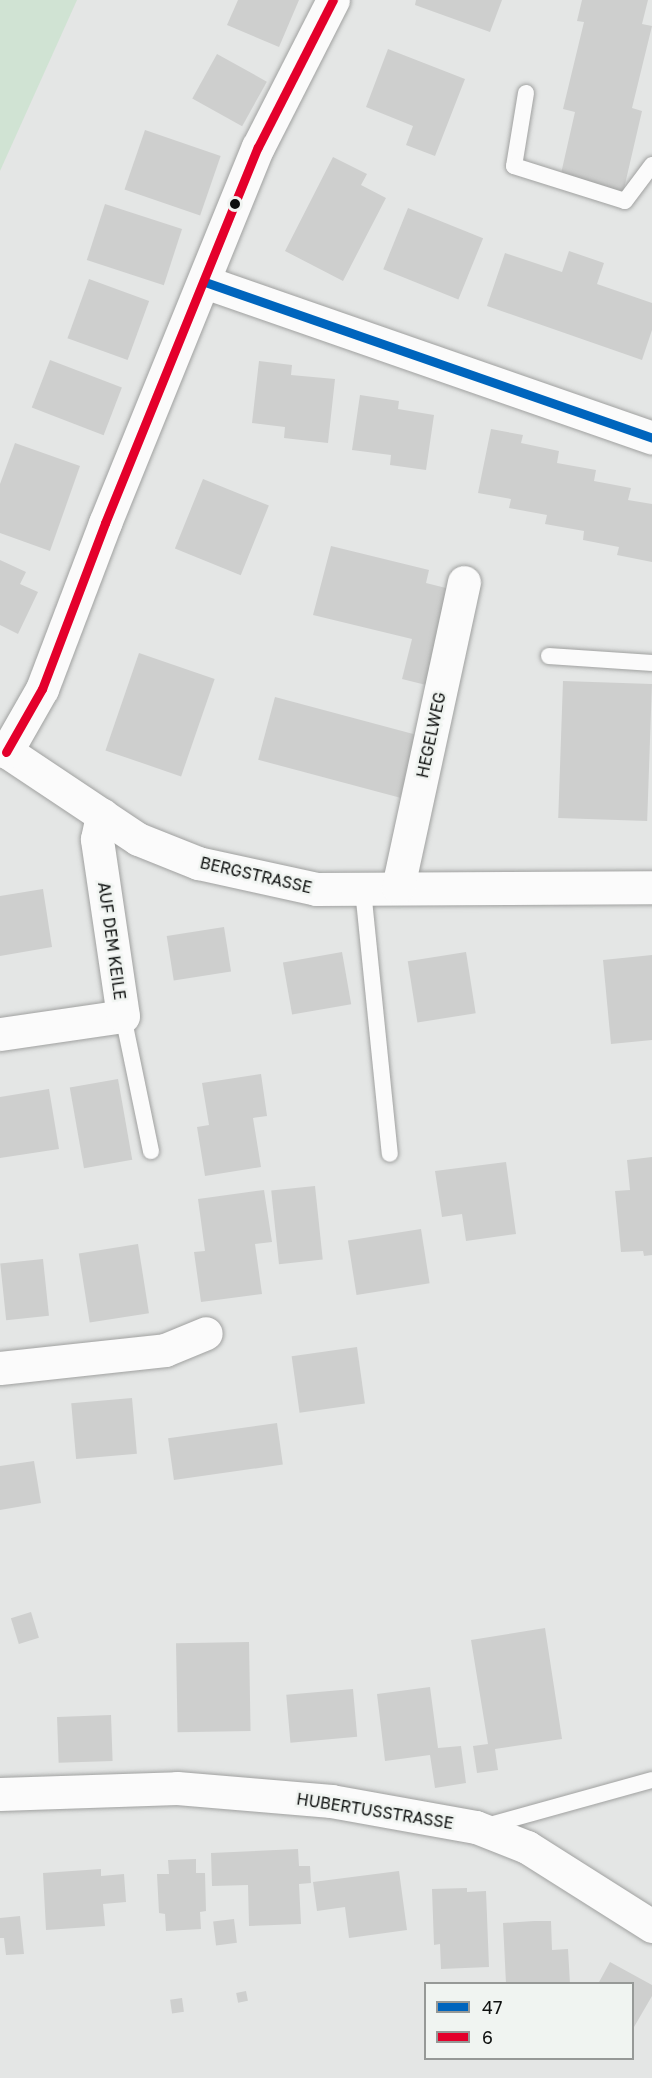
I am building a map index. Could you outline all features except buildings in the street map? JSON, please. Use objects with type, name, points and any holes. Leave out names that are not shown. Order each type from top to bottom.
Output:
[{"type":"street","points":[[3,750],[42,689],[105,523],[206,282],[258,147],[333,0]]},
{"type":"street","points":[[206,282],[652,438]]},
{"type":"street","name":"HEGELWEG","points":[[398,887],[464,582]]},
{"type":"street","name":"BERGSTRASSE","points":[[3,750],[138,839],[198,863],[316,889],[652,887]]},
{"type":"street","name":"AUF DEM KEILE","points":[[0,1035],[123,1016],[97,839],[102,815]]},
{"type":"street","points":[[0,1368],[165,1350],[206,1333]]},
{"type":"street","name":"HUBERTUSSTRASSE","points":[[0,1794],[177,1788],[331,1801],[476,1827],[527,1847],[652,1926]]},
{"type":"lane","points":[[526,93],[514,166],[624,201],[652,165]]},
{"type":"lane","points":[[549,656],[652,663]]},
{"type":"lane","points":[[363,890],[390,1154]]},
{"type":"lane","points":[[123,1016],[151,1151]]},
{"type":"lane","points":[[476,1827],[513,1822],[652,1780]]},
{"type":"green space","points":[[0,0],[77,0],[0,171]]},
{"type":"transit line","name":"6","points":[[6,752],[42,689],[105,523],[258,147],[333,0]]},
{"type":"transit line","name":"47","points":[[205,282],[652,438]]}]
